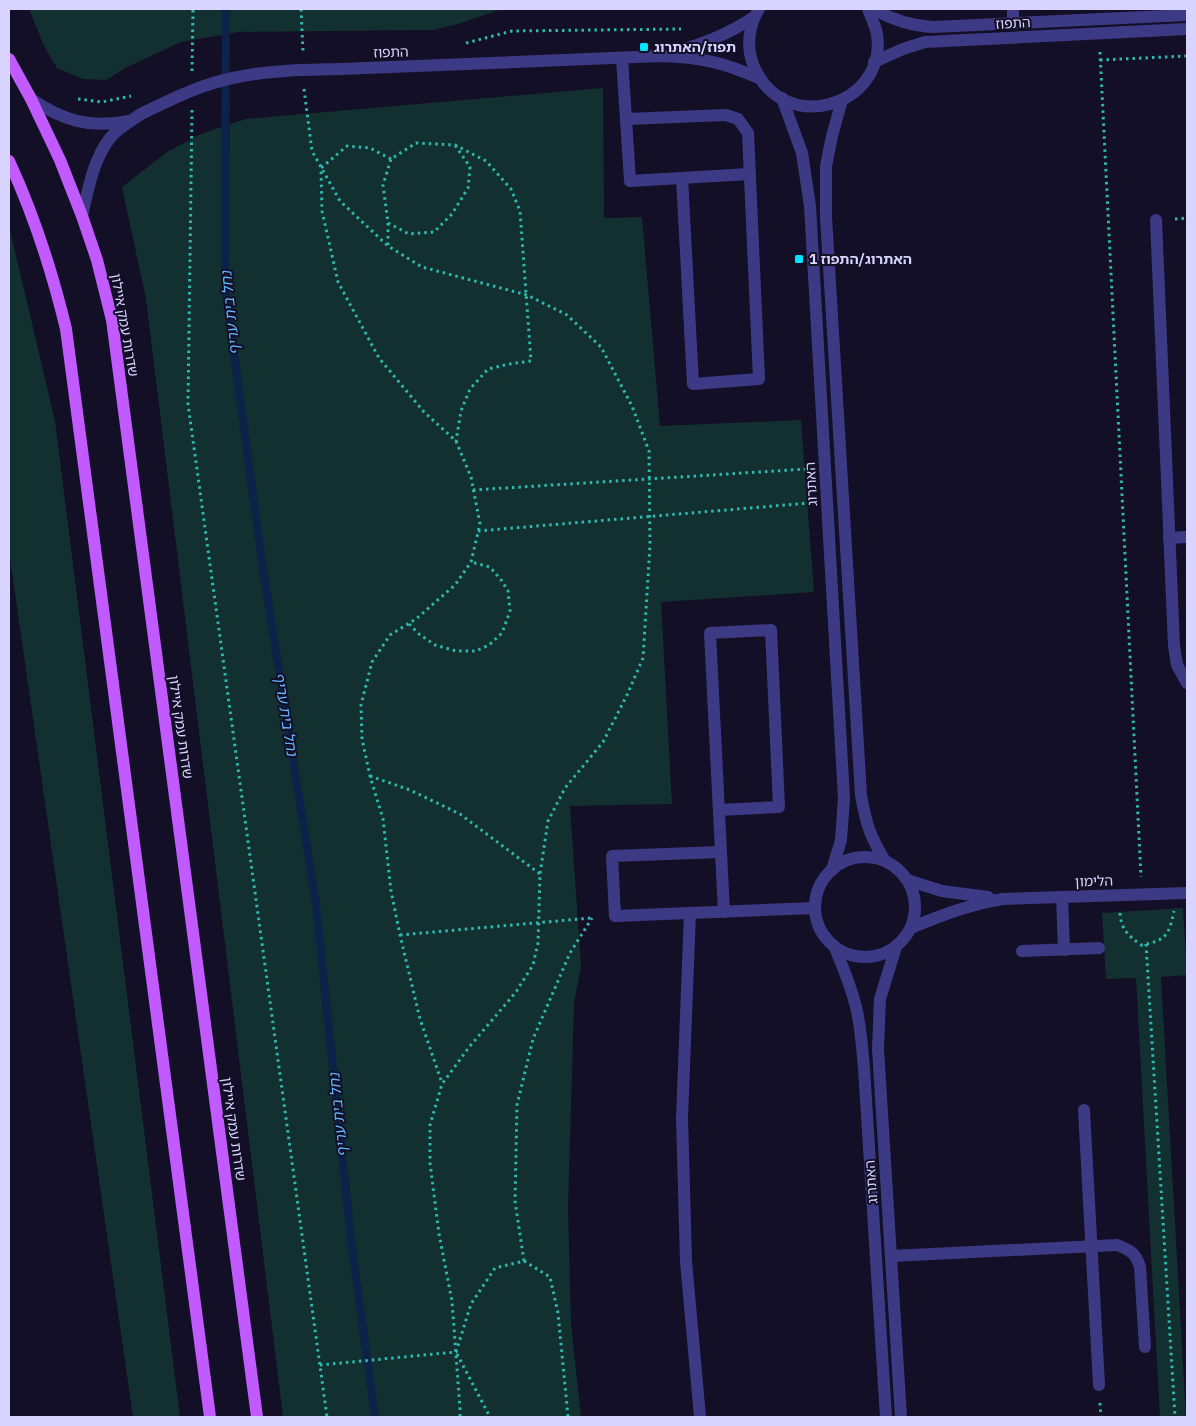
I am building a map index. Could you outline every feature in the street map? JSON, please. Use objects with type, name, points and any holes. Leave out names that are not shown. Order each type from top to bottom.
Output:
[{"type":"main road","name":"שדרות עמק איילון","points":[[9,59],[60,160],[97,260],[112,320],[257,1417]]},
{"type":"main road","points":[[9,161],[49,264],[66,329],[210,1417]]},
{"type":"street","points":[[756,13],[750,30],[749,44],[750,57],[756,73],[766,87],[782,98],[795,104],[812,107],[842,100],[858,89],[867,77],[874,62],[877,47],[877,35],[868,9]]},
{"type":"street","name":"התפוז","points":[[873,9],[898,21],[914,26],[933,27],[1013,24],[1167,12],[1187,15]]},
{"type":"street","points":[[1013,9],[1013,24]]},
{"type":"street","name":"התפוז","points":[[661,56],[713,40],[734,31],[756,13]]},
{"type":"street","name":"התפוז","points":[[874,62],[903,49],[925,42],[1187,29]]},
{"type":"street","name":"התפוז","points":[[30,98],[48,111],[70,120],[110,125],[136,117],[180,95],[212,83],[236,77],[285,71],[661,56],[692,57],[715,61],[761,79]]},
{"type":"street","points":[[622,58],[630,181],[749,174]]},
{"type":"street","name":"האתרוג","points":[[782,98],[802,153],[810,206],[844,798],[841,840],[832,870]]},
{"type":"street","points":[[842,100],[826,166],[827,237],[861,794],[866,823],[873,841],[885,862]]},
{"type":"street","points":[[626,118],[726,114],[738,119],[748,133],[759,379],[694,384],[682,178]]},
{"type":"street","name":"התפוז","points":[[82,216],[88,188],[100,154],[110,137],[136,117]]},
{"type":"street","points":[[1156,220],[1174,646],[1177,665],[1187,683]]},
{"type":"street","points":[[1169,538],[1187,538]]},
{"type":"street","points":[[719,810],[779,807],[771,630],[710,633],[724,912]]},
{"type":"street","points":[[721,852],[612,856],[614,916],[815,908]]},
{"type":"street","points":[[856,857],[877,858],[885,862],[891,864],[902,873],[910,885],[914,899],[914,918],[903,940],[884,954],[866,958],[849,955],[836,948],[823,935],[816,920],[815,904],[818,888],[827,874],[840,863],[856,857]]},
{"type":"street","name":"הלימון","points":[[907,880],[942,891],[1003,899]]},
{"type":"street","name":"הלימון","points":[[910,928],[961,908],[1003,899],[1182,893]]},
{"type":"street","points":[[1062,897],[1064,950]]},
{"type":"street","points":[[690,913],[682,1118],[686,1261],[700,1417]]},
{"type":"street","name":"האתרוג","points":[[896,946],[880,999],[878,1023],[901,1417]]},
{"type":"street","name":"האתרוג","points":[[836,948],[856,1007],[863,1060],[886,1417]]},
{"type":"street","points":[[1022,951],[1099,948]]},
{"type":"street","points":[[1084,1110],[1099,1385]]},
{"type":"street","points":[[891,1256],[1117,1245],[1130,1250],[1137,1256],[1140,1267],[1144,1347]]},
{"type":"path","points":[[192,78],[193,9]]},
{"type":"path","points":[[301,9],[303,55]]},
{"type":"path","points":[[461,45],[512,31],[682,29]]},
{"type":"path","points":[[1099,34],[1142,894]]},
{"type":"path","points":[[1100,60],[1187,56]]},
{"type":"path","points":[[304,83],[304,102],[312,151],[340,201],[388,246],[422,267],[527,295],[567,315],[601,348],[632,406],[649,451],[650,544],[643,658],[603,742],[565,788],[548,821],[540,874],[538,943],[533,965],[516,992],[470,1046],[442,1084],[430,1125],[430,1163],[439,1234],[452,1301],[460,1417]]},
{"type":"path","points":[[74,99],[102,102],[134,96]]},
{"type":"path","points":[[192,108],[188,404],[327,1417]]},
{"type":"path","points":[[388,246],[388,223],[384,185],[391,158],[416,143],[455,145],[486,160],[510,189],[520,211],[531,361],[488,369],[470,389],[461,411],[456,441]]},
{"type":"path","points":[[388,223],[409,234],[434,232],[452,214],[468,188],[470,167],[455,145]]},
{"type":"path","points":[[321,168],[348,146],[370,148],[391,158]]},
{"type":"path","points":[[321,168],[322,211],[338,282],[379,358],[424,412],[456,441],[471,477],[480,524],[471,562],[455,585],[409,624],[390,635],[372,662],[361,705],[362,738],[370,776],[383,819],[391,891],[400,935],[420,1019],[442,1084]]},
{"type":"path","points":[[473,490],[826,467]]},
{"type":"path","points":[[478,531],[827,501]]},
{"type":"path","points":[[409,624],[434,645],[456,651],[476,651],[490,645],[502,633],[510,611],[508,591],[490,567],[471,562]]},
{"type":"path","points":[[370,776],[410,790],[460,814],[540,874]]},
{"type":"path","points":[[1118,895],[1120,920],[1127,934],[1141,945],[1155,943],[1170,930],[1182,893]]},
{"type":"path","points":[[400,935],[614,916]]},
{"type":"path","points":[[524,1262],[515,1200],[517,1105],[533,1039],[570,953],[592,918]]},
{"type":"path","points":[[1146,944],[1174,1417]]},
{"type":"path","points":[[490,1417],[456,1352],[471,1304],[495,1268],[524,1262],[550,1276],[558,1313],[568,1417]]},
{"type":"path","points":[[320,1365],[456,1352]]},
{"type":"green space","points":[[29,9],[502,9],[458,24],[433,30],[239,32],[181,42],[125,68],[106,80],[83,79],[57,68],[44,46]]},
{"type":"green space","points":[[603,88],[604,218],[642,217],[660,426],[801,420],[814,592],[661,602],[672,804],[570,806],[581,966],[574,1004],[568,1208],[571,1323],[581,1417],[283,1417],[146,299],[122,187],[167,152],[201,134],[245,119]]},
{"type":"green space","points":[[9,226],[55,421],[180,1417],[133,1417],[9,551]]},
{"type":"green space","points":[[1183,908],[1187,975],[1161,977],[1186,1417],[1160,1417],[1136,978],[1106,979],[1102,913]]},
{"type":"waterway","name":"נחל בית עריף","points":[[226,9],[225,287],[263,569],[316,904],[351,1240],[375,1417]]},
{"type":"place","name":"תפוז/האתרוג","points":[[644,47]]},
{"type":"place","name":"האתרוג/התפוז 1","points":[[799,259]]}]
